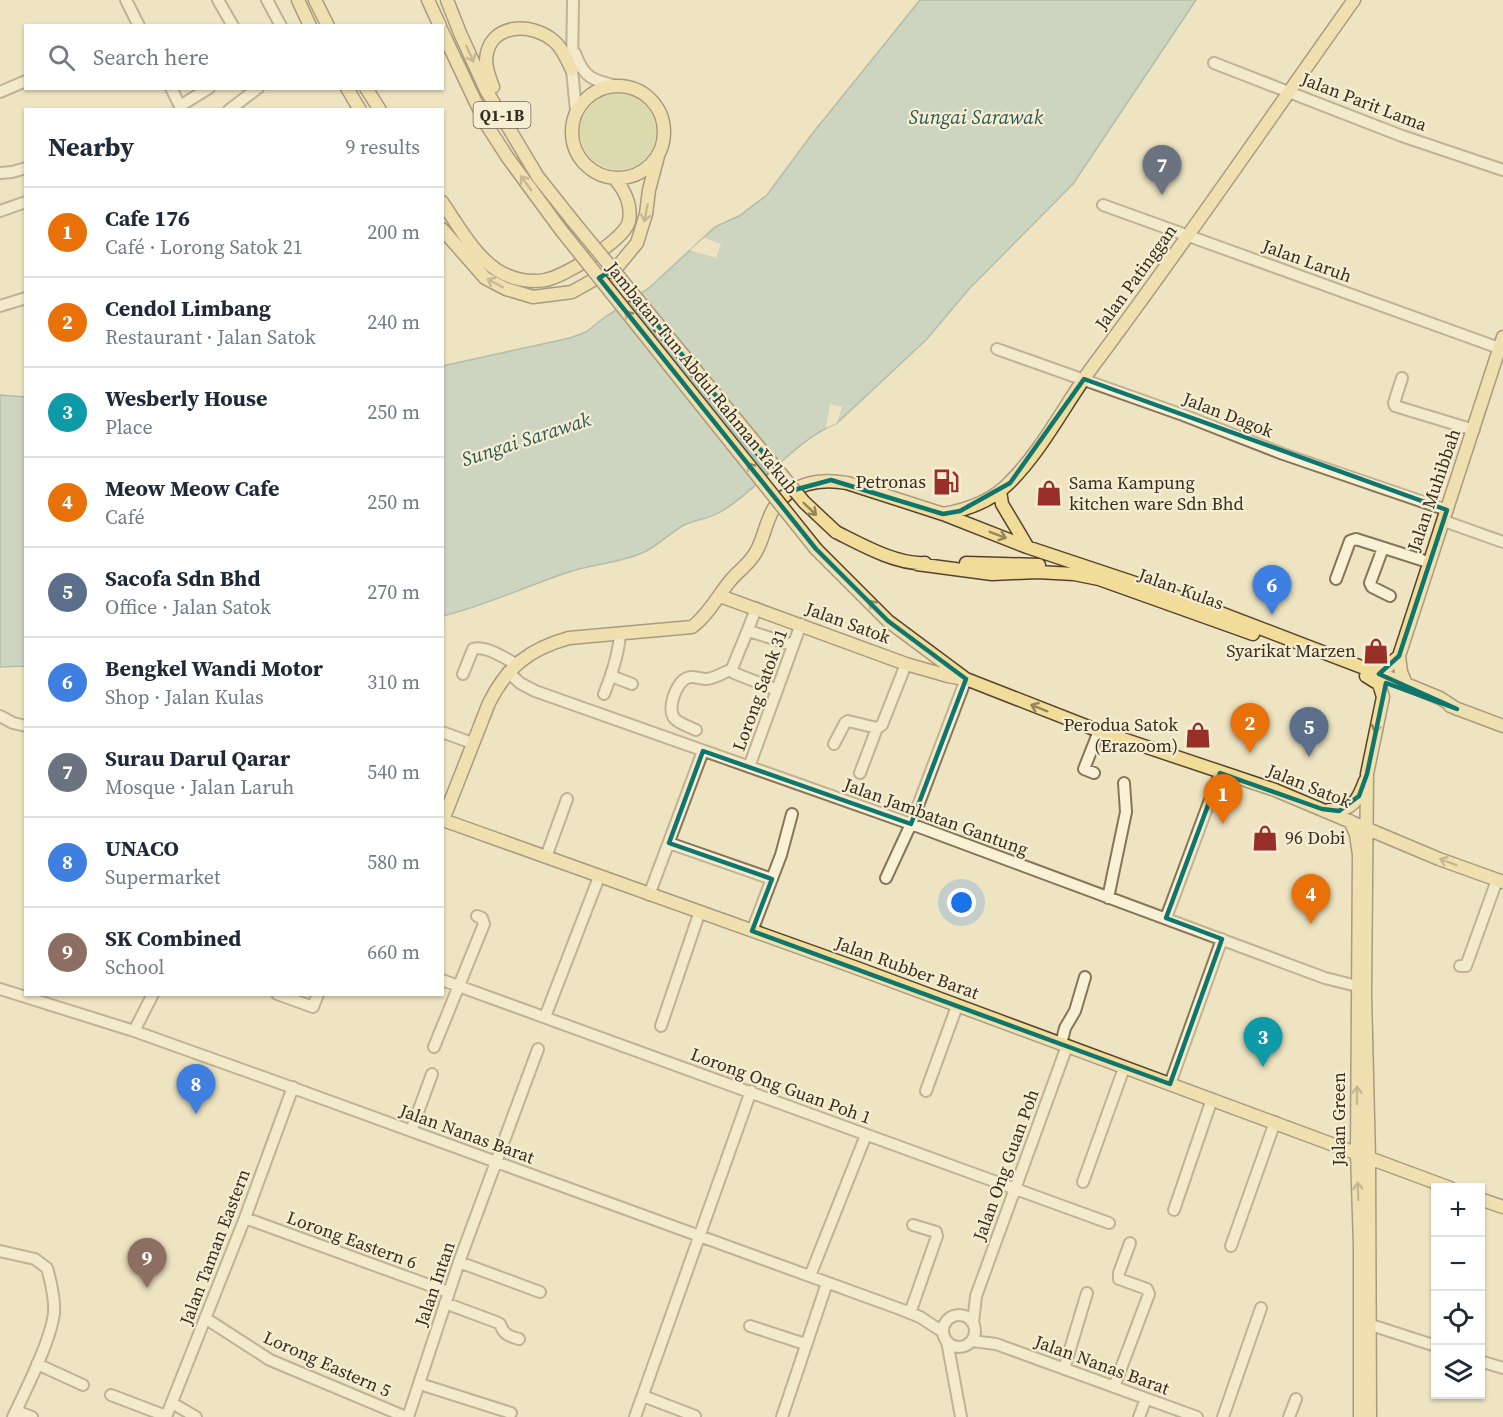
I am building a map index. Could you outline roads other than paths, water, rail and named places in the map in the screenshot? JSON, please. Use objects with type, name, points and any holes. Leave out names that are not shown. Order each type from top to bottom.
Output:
[{"type":"main road","points":[[298,0],[309,24]]},
{"type":"main road","points":[[315,0],[327,24]]},
{"type":"main road","points":[[428,0],[439,24]]},
{"type":"main road","name":"Q1-1B","points":[[447,0],[486,90],[503,118]]},
{"type":"main road","name":"Jalan Patinggan","points":[[943,514],[960,511],[1000,491],[1010,483],[1189,236],[1354,0]]},
{"type":"main road","points":[[503,118],[488,75],[486,59],[495,37],[507,30],[531,28],[554,41],[563,52],[572,70]]},
{"type":"main road","name":"Jambatan Tun Abdul Rahman Ya'kub","points":[[444,36],[486,124],[508,158],[561,230],[816,549]]},
{"type":"main road","points":[[444,231],[485,278],[506,289],[533,297],[572,292],[618,266],[637,243],[665,130],[661,114],[652,100],[637,90],[617,86],[608,87],[594,92],[582,102],[576,111],[572,139],[577,154],[582,162],[597,174],[615,179],[624,178],[640,173],[658,156]]},
{"type":"main road","points":[[348,90],[359,108]]},
{"type":"main road","points":[[367,90],[379,108]]},
{"type":"main road","name":"Jambatan Tun Abdul Rahman Ya'kub","points":[[503,118],[538,177],[573,221],[804,502],[836,532]]},
{"type":"main road","points":[[444,205],[479,253],[497,270],[516,279],[530,282],[546,280],[571,271],[612,243],[629,223],[627,198],[615,179]]},
{"type":"main road","name":"Jalan Muhibbah","points":[[1399,656],[1428,562],[1500,351]]},
{"type":"main road","name":"Jalan Kulas","points":[[512,668],[530,653],[552,642],[576,637],[692,627],[700,621],[730,581],[757,551],[774,508],[785,495],[816,481],[831,480],[943,514],[1027,547],[1189,601],[1503,726]]},
{"type":"main road","points":[[1000,491],[1005,510],[1027,547]]},
{"type":"main road","name":"Jalan Kulas","points":[[836,532],[866,547],[917,564],[992,574],[1074,574],[1099,579],[1370,674],[1406,684],[1440,698],[1456,709]]},
{"type":"main road","name":"Jalan Satok","points":[[816,549],[888,621],[966,679]]},
{"type":"main road","name":"Jalan Kulas","points":[[917,564],[942,561],[975,564],[1035,564],[1100,570]]},
{"type":"main road","name":"Jalan Satok","points":[[720,596],[906,663],[966,679],[1099,731],[1275,790],[1439,859],[1500,881]]},
{"type":"main road","points":[[1322,809],[1339,811],[1351,806],[1359,796],[1367,774],[1383,698],[1379,684],[1370,674],[1387,667],[1399,656]]},
{"type":"main road","points":[[1399,656],[1401,672],[1406,684]]},
{"type":"main road","points":[[444,817],[492,696],[512,668]]},
{"type":"main road","points":[[1367,774],[1368,828]]},
{"type":"main road","name":"Jalan Rubber Barat","points":[[444,820],[957,1005],[1436,1183]]},
{"type":"main road","name":"Jalan Green","points":[[1350,822],[1356,834],[1359,855],[1357,986],[1371,1325],[1370,1417]]},
{"type":"main road","name":"Jalan Green","points":[[1359,1417],[1368,828]]},
{"type":"main road","points":[[1485,1201],[1503,1207]]},
{"type":"street","points":[[126,0],[138,24]]},
{"type":"street","points":[[218,0],[232,24]]},
{"type":"street","points":[[267,0],[281,24]]},
{"type":"street","points":[[573,0],[572,70],[576,111]]},
{"type":"street","points":[[572,45],[580,67],[587,76],[596,81],[617,86]]},
{"type":"street","name":"Jalan Parit Lama","points":[[1214,63],[1402,136],[1503,170]]},
{"type":"street","points":[[0,92],[24,82]]},
{"type":"street","points":[[172,90],[177,108],[206,90]]},
{"type":"street","points":[[232,108],[255,90]]},
{"type":"street","points":[[0,173],[24,169]]},
{"type":"street","points":[[0,211],[24,203]]},
{"type":"street","name":"Jalan Laruh","points":[[1103,205],[1500,351]]},
{"type":"street","points":[[0,306],[24,299]]},
{"type":"street","name":"Jalan Dagok","points":[[997,349],[1084,379],[1283,454],[1445,516],[1503,542]]},
{"type":"street","points":[[1402,378],[1395,406],[1474,430]]},
{"type":"street","points":[[1336,579],[1350,542],[1356,539],[1428,562]]},
{"type":"street","points":[[1383,548],[1371,583],[1372,587],[1390,596]]},
{"type":"street","points":[[696,730],[676,720],[671,713],[678,685],[685,678],[708,680],[732,669],[749,631],[756,608]]},
{"type":"street","name":"Lorong Satok 31","points":[[749,767],[801,624]]},
{"type":"street","points":[[749,631],[793,645]]},
{"type":"street","points":[[604,694],[620,645],[620,633]]},
{"type":"street","name":"Jalan Jambatan Gantung","points":[[463,674],[473,650],[483,648],[512,668],[520,683],[536,691],[911,824],[1325,978],[1357,986]]},
{"type":"street","points":[[860,774],[877,728],[882,725],[906,663]]},
{"type":"street","points":[[732,669],[734,674],[777,690]]},
{"type":"street","points":[[611,676],[632,684]]},
{"type":"street","points":[[886,879],[911,824],[966,679]]},
{"type":"street","points":[[1,721],[24,726]]},
{"type":"street","points":[[834,744],[848,721],[877,728]]},
{"type":"street","points":[[1094,773],[1084,769],[1099,731]]},
{"type":"street","points":[[444,733],[472,743]]},
{"type":"street","points":[[649,895],[704,750]]},
{"type":"street","points":[[1166,918],[1220,773]]},
{"type":"street","points":[[1108,898],[1126,812],[1124,783]]},
{"type":"street","points":[[546,857],[567,799]]},
{"type":"street","points":[[752,931],[772,879],[792,814]]},
{"type":"street","points":[[669,843],[772,879]]},
{"type":"street","points":[[545,1017],[599,877]]},
{"type":"street","points":[[1460,966],[1466,966],[1500,881]]},
{"type":"street","points":[[661,1026],[699,914]]},
{"type":"street","points":[[434,1047],[484,924],[482,918],[477,916]]},
{"type":"street","points":[[1170,1084],[1222,939]]},
{"type":"street","name":"Jalan Ong Guan Poh","points":[[974,1325],[976,1296],[1064,1045],[1065,1028],[1075,1011],[1085,977]]},
{"type":"street","name":"Lorong Ong Guan Poh 1","points":[[444,981],[1109,1223]]},
{"type":"street","name":"Jalan Nanas Barat","points":[[4,991],[134,1031],[810,1276],[915,1315],[945,1337]]},
{"type":"street","points":[[134,1031],[152,996]]},
{"type":"street","points":[[283,996],[313,1007],[317,996]]},
{"type":"street","points":[[926,1091],[957,1005]]},
{"type":"street","name":"Jalan Intan","points":[[407,1417],[420,1384],[446,1298],[538,1049]]},
{"type":"street","points":[[1083,1182],[1124,1068]]},
{"type":"street","points":[[411,1131],[432,1074]]},
{"type":"street","name":"Jalan Taman Eastern","points":[[166,1417],[245,1218],[293,1088]]},
{"type":"street","points":[[635,1417],[751,1091]]},
{"type":"street","points":[[1174,1210],[1212,1099]]},
{"type":"street","points":[[1231,1246],[1275,1122]]},
{"type":"street","points":[[810,1276],[866,1135]]},
{"type":"street","name":"Lorong Eastern 6","points":[[245,1218],[446,1298],[500,1324],[503,1333],[519,1339]]},
{"type":"street","points":[[913,1225],[936,1232],[937,1236],[915,1315]]},
{"type":"street","points":[[1114,1387],[1149,1294],[1147,1289],[1119,1279],[1130,1243]]},
{"type":"street","points":[[0,1251],[34,1260],[47,1268],[53,1291],[54,1314],[37,1364],[15,1414],[32,1417]]},
{"type":"street","points":[[459,1262],[540,1292]]},
{"type":"street","points":[[782,1417],[827,1283]]},
{"type":"street","points":[[1064,1369],[1087,1293]]},
{"type":"street","name":"Jalan Ong Guan Poh","points":[[952,1317],[976,1296]]},
{"type":"street","points":[[1223,1417],[1261,1308]]},
{"type":"street","name":"Jalan Nanas Barat","points":[[915,1315],[952,1317]]},
{"type":"street","points":[[945,1337],[950,1345],[960,1347],[972,1341],[974,1325],[966,1317],[952,1317],[946,1322],[945,1337],[948,1356],[952,1364],[962,1417]]},
{"type":"street","name":"Lorong Eastern 5","points":[[205,1318],[270,1360],[407,1417]]},
{"type":"street","name":"Jalan Nanas Barat","points":[[974,1325],[996,1344]]},
{"type":"street","points":[[1371,1325],[1433,1345]]},
{"type":"street","points":[[750,1326],[805,1344]]},
{"type":"street","name":"Jalan Nanas Barat","points":[[972,1341],[996,1344],[1197,1417]]},
{"type":"street","points":[[952,1364],[960,1347]]},
{"type":"street","points":[[1485,1363],[1503,1368]]},
{"type":"street","points":[[37,1364],[83,1385]]},
{"type":"street","points":[[420,1384],[511,1413]]},
{"type":"street","points":[[111,1395],[166,1417]]},
{"type":"street","points":[[643,1396],[694,1416]]},
{"type":"street","points":[[1139,1417],[1146,1399]]},
{"type":"street","points":[[1289,1417],[1296,1399]]},
{"type":"street","points":[[172,1403],[196,1417]]},
{"type":"water","name":"Sungai Sarawak","points":[[920,0],[1196,0],[1073,184],[969,289],[926,340],[837,423],[806,441],[737,501],[713,516],[684,525],[647,550],[623,560],[573,571],[444,616],[444,366],[570,338],[586,332],[649,288],[715,227],[739,216],[767,195],[812,134]]},
{"type":"water","points":[[0,395],[24,397],[24,666],[0,667]]},
{"type":"place","name":"Surau Darul Qarar","points":[[1162,195]]},
{"type":"place","name":"Petronas","points":[[946,482]]},
{"type":"place","name":"Sama Kampung kitchen ware Sdn Bhd","points":[[1049,493]]},
{"type":"place","name":"Bengkel Wandi Motor","points":[[1272,615]]},
{"type":"place","name":"Syarikat Marzen","points":[[1376,651]]},
{"type":"place","name":"Perodua Satok (Erazoom)","points":[[1198,735]]},
{"type":"place","name":"Cendol Limbang","points":[[1250,753]]},
{"type":"place","name":"Sacofa Sdn Bhd","points":[[1309,757]]},
{"type":"place","name":"Cafe 176","points":[[1223,824]]},
{"type":"place","name":"96 Dobi","points":[[1265,838]]},
{"type":"place","name":"Meow Meow Cafe","points":[[1311,924]]},
{"type":"place","name":"Wesberly House","points":[[1263,1067]]},
{"type":"place","name":"UNACO","points":[[196,1114]]},
{"type":"place","name":"SK Combined","points":[[147,1288]]}]
